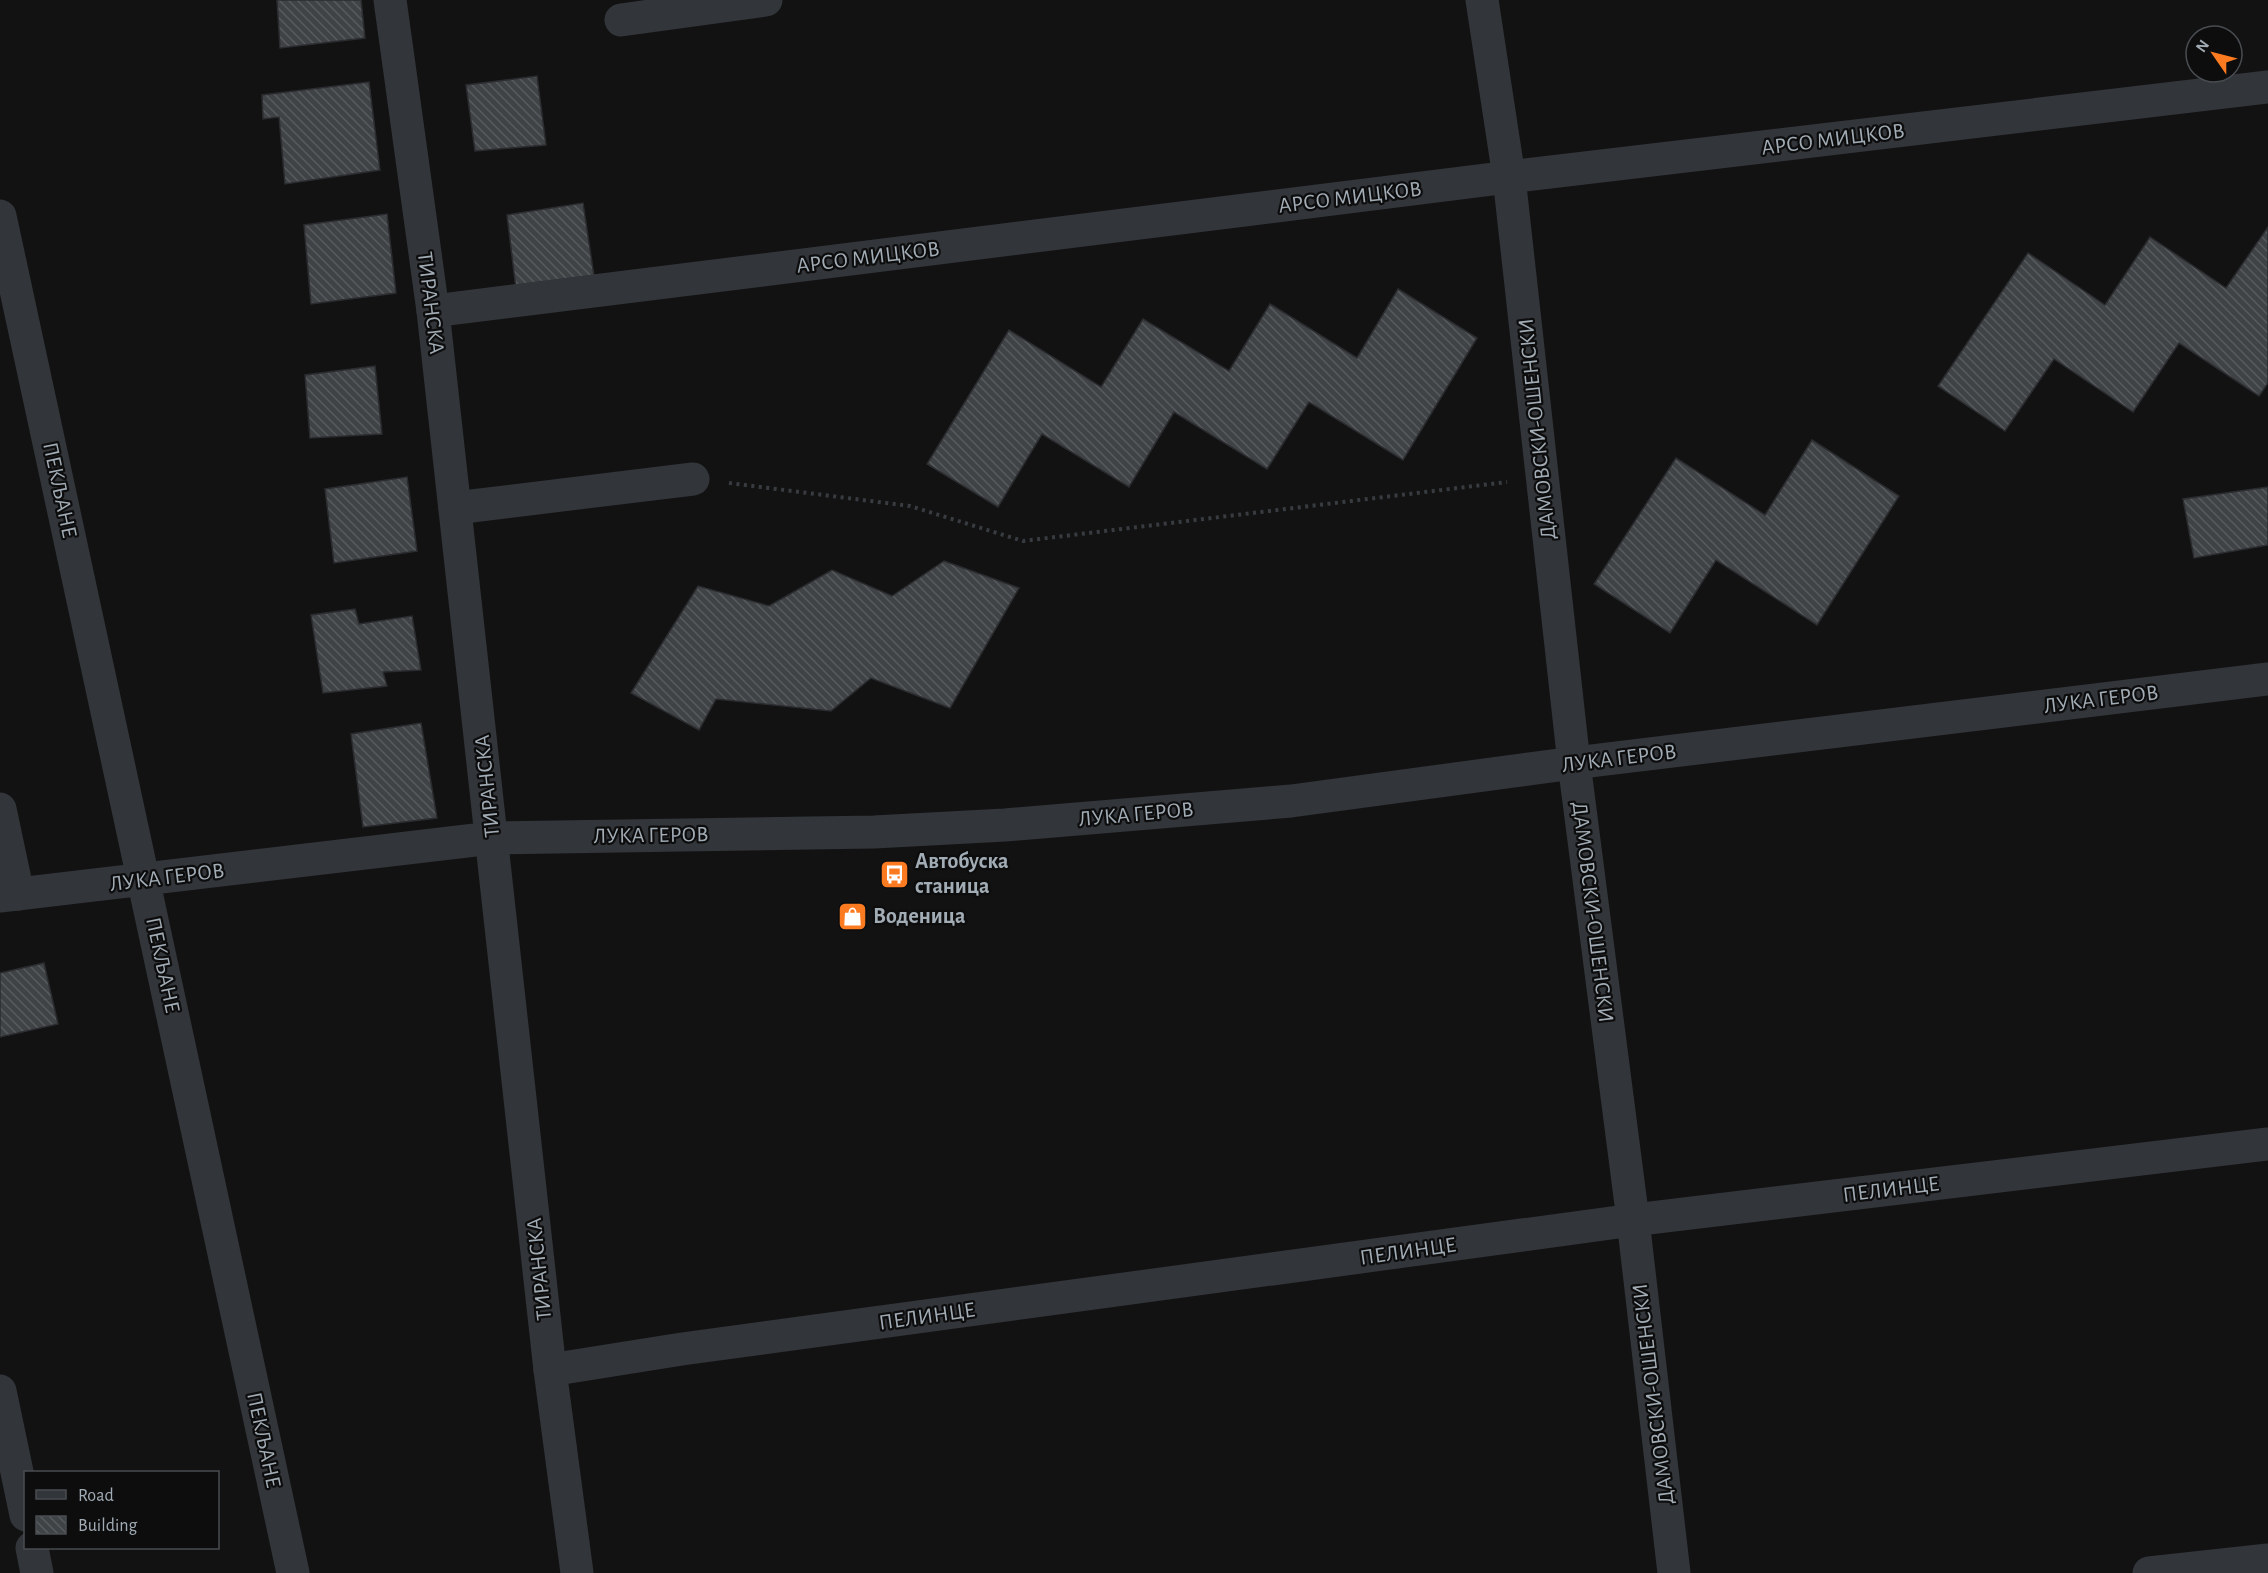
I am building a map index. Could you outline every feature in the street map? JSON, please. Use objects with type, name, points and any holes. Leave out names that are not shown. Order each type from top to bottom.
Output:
[{"type":"street","name":"ТИРАНСКА","points":[[390,0],[433,311],[550,1370],[577,1573]]},
{"type":"street","points":[[621,20],[766,0]]},
{"type":"street","name":"ДАМОВСКИ-ОШЕНСКИ","points":[[1482,0],[1509,177],[1574,763],[1633,1220],[1674,1573]]},
{"type":"street","name":"АРСО МИЦКОВ","points":[[433,311],[1509,177],[2268,87]]},
{"type":"street","name":"ПЕКЉАНЕ","points":[[0,216],[293,1573]]},
{"type":"street","points":[[455,508],[693,479]]},
{"type":"street","name":"ЛУКА ГЕРОВ","points":[[9,895],[492,838],[874,832],[1005,825],[1291,801],[1574,763],[2268,678]]},
{"type":"street","points":[[0,809],[9,895]]},
{"type":"street","name":"ПЕЛИНЦЕ","points":[[550,1370],[718,1344],[1633,1220],[2268,1144]]},
{"type":"street","points":[[0,1391],[24,1505]]},
{"type":"street","points":[[32,1549],[37,1573]]},
{"type":"street","points":[[2149,1573],[2268,1560]]},
{"type":"path","points":[[693,479],[910,506],[1023,541],[1543,477]]},
{"type":"building","points":[[277,0],[361,0],[365,38],[280,48]]},
{"type":"building","points":[[537,76],[546,145],[475,151],[466,85]]},
{"type":"building","points":[[369,82],[380,170],[285,184],[279,117],[263,119],[262,95]]},
{"type":"building","points":[[583,203],[594,276],[516,289],[507,215]]},
{"type":"building","points":[[387,214],[396,293],[311,304],[304,225]]},
{"type":"building","points":[[2268,227],[2268,383],[2259,396],[2179,343],[2133,412],[2054,359],[2005,431],[1938,386],[2028,253],[2105,305],[2150,237],[2226,288]]},
{"type":"building","points":[[1398,289],[1477,338],[1403,460],[1309,402],[1267,469],[1174,412],[1129,487],[1042,434],[998,507],[927,464],[1009,330],[1101,387],[1143,319],[1229,371],[1270,304],[1357,358]]},
{"type":"building","points":[[375,366],[382,434],[310,438],[305,375]]},
{"type":"building","points":[[1812,440],[1899,496],[1817,625],[1716,560],[1670,633],[1594,584],[1676,458],[1765,515]]},
{"type":"building","points":[[407,477],[417,551],[334,563],[325,489]]},
{"type":"building","points":[[2268,487],[2268,545],[2194,558],[2183,499]]},
{"type":"building","points":[[944,561],[1019,588],[950,708],[871,678],[831,711],[716,699],[699,730],[631,693],[698,586],[769,606],[832,570],[892,596]]},
{"type":"building","points":[[355,609],[359,624],[412,616],[421,670],[383,672],[387,686],[323,693],[311,615]]},
{"type":"building","points":[[421,723],[437,818],[363,827],[351,734]]},
{"type":"building","points":[[44,963],[58,1024],[0,1037],[0,973]]},
{"type":"place","name":"Автобуска станица","points":[[894,874]]},
{"type":"place","name":"Воденица","points":[[852,916]]}]
